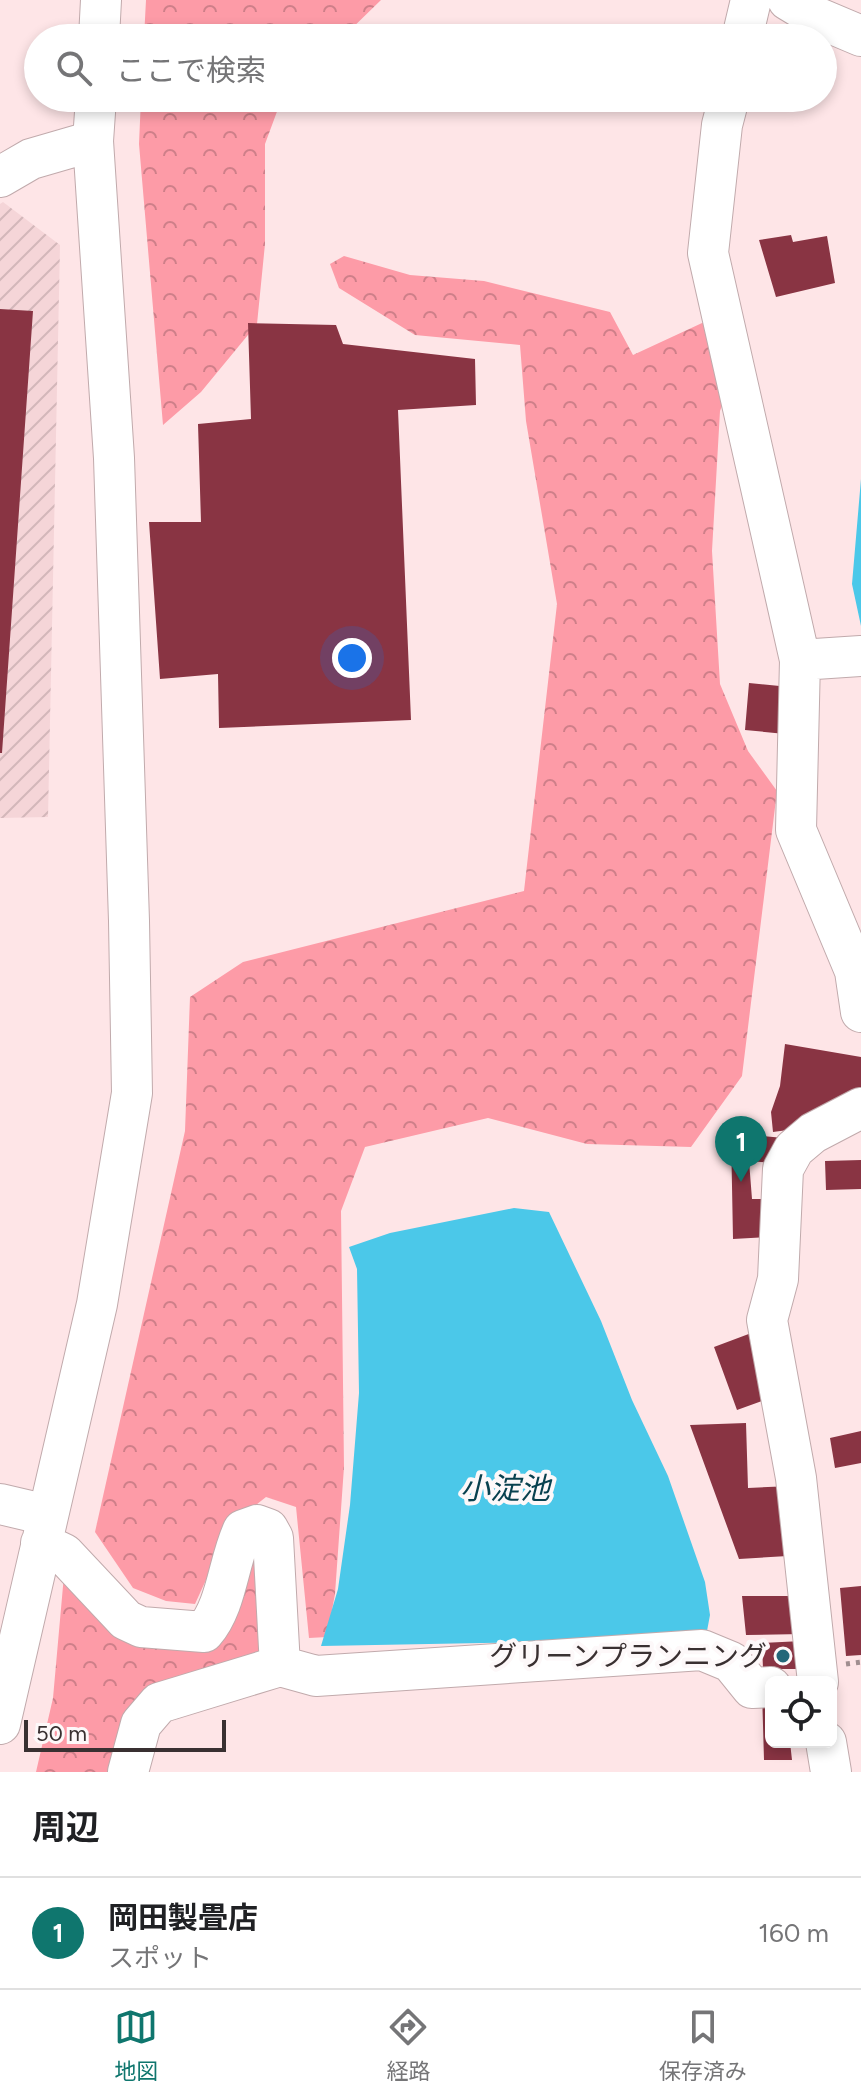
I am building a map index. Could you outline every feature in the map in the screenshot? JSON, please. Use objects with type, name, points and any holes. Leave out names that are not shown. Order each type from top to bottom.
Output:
[{"type":"street","points":[[100,24],[101,0]]},
{"type":"street","points":[[745,24],[751,0]]},
{"type":"street","points":[[788,0],[833,24]]},
{"type":"street","points":[[837,26],[861,36]]},
{"type":"street","points":[[0,1724],[97,1304],[132,1093],[114,458],[93,141],[95,112]]},
{"type":"street","points":[[725,112],[708,253],[800,660],[796,830],[855,971],[861,1012]]},
{"type":"street","points":[[0,177],[31,159],[93,141]]},
{"type":"street","points":[[800,660],[861,656]]},
{"type":"street","points":[[817,1676],[796,1478],[767,1320],[778,1279],[783,1169],[794,1149],[813,1133],[861,1108]]},
{"type":"street","points":[[0,1504],[44,1529],[126,1620],[141,1627],[204,1632],[213,1621],[243,1530],[257,1525],[268,1529],[273,1538],[280,1666]]},
{"type":"street","points":[[128,1772],[141,1724],[159,1703],[280,1666],[316,1676],[702,1650],[731,1662],[752,1688],[765,1687]]},
{"type":"street","points":[[827,1748],[831,1772]]},
{"type":"shaded area","points":[[3,202],[60,245],[48,817],[0,818],[0,204]]},
{"type":"green space","points":[[146,0],[381,0],[356,24],[145,24]]},
{"type":"green space","points":[[140,112],[277,112],[265,144],[265,244],[257,324],[201,392],[163,425],[139,144]]},
{"type":"green space","points":[[344,256],[410,275],[484,281],[610,312],[633,355],[715,317],[736,368],[720,411],[712,551],[720,684],[748,751],[777,791],[742,1076],[691,1147],[587,1144],[488,1118],[365,1147],[341,1211],[344,1467],[335,1594],[327,1637],[309,1638],[296,1507],[266,1497],[231,1525],[195,1604],[166,1601],[133,1588],[95,1532],[185,1131],[190,997],[243,962],[524,891],[557,604],[526,421],[520,345],[415,335],[339,288],[330,264]]},
{"type":"green space","points":[[258,1541],[266,1653],[227,1667],[114,1772],[36,1772],[53,1698],[64,1575],[218,1640]]},
{"type":"water","points":[[861,479],[861,626],[852,584]]},
{"type":"water","name":"小淀池","points":[[514,1208],[549,1212],[601,1321],[632,1400],[668,1476],[705,1582],[710,1615],[707,1631],[687,1639],[321,1646],[338,1589],[350,1505],[359,1393],[357,1269],[349,1247],[390,1233]]},
{"type":"building","points":[[791,235],[793,242],[827,236],[835,283],[776,297],[759,240]]},
{"type":"building","points":[[0,309],[33,311],[2,753],[0,753]]},
{"type":"building","points":[[248,323],[336,325],[343,344],[475,359],[476,405],[398,410],[411,720],[219,728],[218,674],[160,679],[149,522],[201,522],[198,424],[251,419]]},
{"type":"building","points":[[749,683],[810,689],[806,736],[745,730]]},
{"type":"building","points":[[785,1044],[861,1057],[861,1103],[810,1127],[773,1132],[771,1112],[780,1086]]},
{"type":"building","points":[[731,1133],[784,1138],[782,1164],[749,1161],[752,1199],[781,1199],[784,1236],[733,1239]]},
{"type":"building","points":[[861,1160],[861,1189],[826,1190],[825,1161]]},
{"type":"building","points":[[778,1323],[793,1390],[737,1410],[714,1347]]},
{"type":"building","points":[[746,1423],[748,1488],[815,1485],[822,1554],[739,1559],[690,1425]]},
{"type":"building","points":[[861,1431],[861,1463],[835,1468],[830,1438]]},
{"type":"building","points":[[861,1586],[861,1655],[846,1656],[840,1588]]},
{"type":"building","points":[[742,1596],[800,1596],[803,1634],[746,1635]]},
{"type":"building","name":"グリーンプランニング","points":[[802,1641],[805,1669],[763,1669],[762,1643]]},
{"type":"building","points":[[762,1691],[765,1691],[765,1748],[791,1748],[792,1760],[764,1760]]},
{"type":"place","name":"岡田製畳店","points":[[741,1182]]},
{"type":"place","name":"グリーンプランニング","points":[[783,1656]]}]
